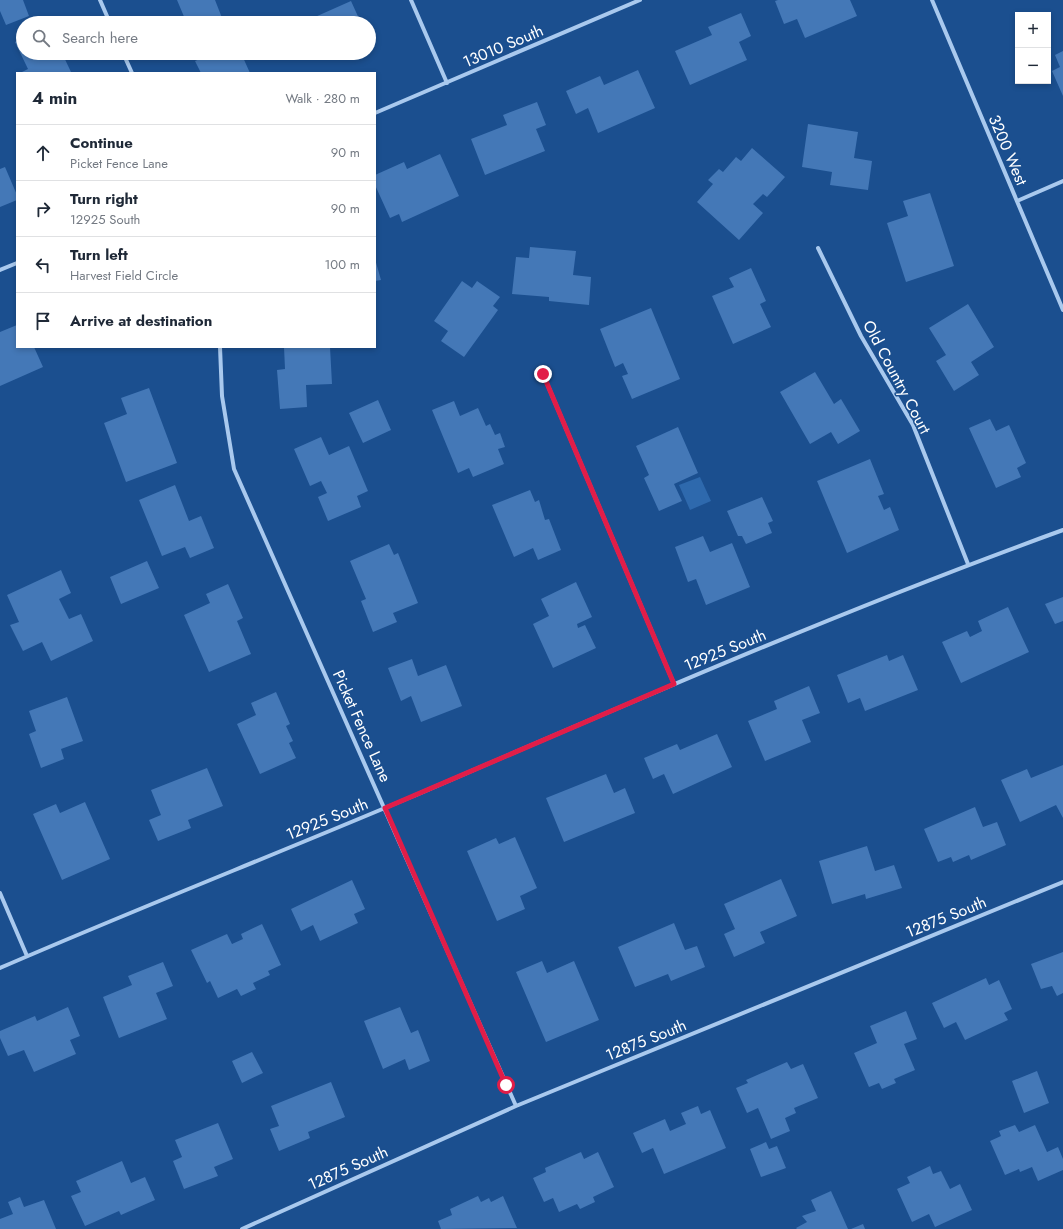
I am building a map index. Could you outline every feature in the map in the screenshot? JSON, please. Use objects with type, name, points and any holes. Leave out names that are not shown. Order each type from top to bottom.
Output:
[{"type":"street","points":[[100,0],[107,16]]},
{"type":"street","points":[[411,0],[447,83]]},
{"type":"street","name":"13010 South","points":[[376,113],[640,0]]},
{"type":"street","name":"3200 West","points":[[932,0],[1063,310]]},
{"type":"street","points":[[126,60],[132,72]]},
{"type":"street","points":[[1017,201],[1063,181]]},
{"type":"street","name":"Old Country Court","points":[[818,248],[861,336],[912,425],[968,564]]},
{"type":"street","points":[[0,270],[16,263]]},
{"type":"street","name":"Picket Fence Lane","points":[[220,348],[222,396],[234,469],[516,1106]]},
{"type":"street","points":[[543,374],[674,684]]},
{"type":"street","name":"12925 South","points":[[0,968],[385,808],[674,684],[968,564],[1063,530]]},
{"type":"street","name":"12875 South","points":[[242,1229],[516,1106],[1063,882]]},
{"type":"street","points":[[0,893],[27,956]]},
{"type":"shaded area","points":[[700,477],[711,501],[690,510],[679,485]]},
{"type":"building","points":[[0,0],[23,0],[29,16],[16,16],[16,21],[6,25],[0,11]]},
{"type":"building","points":[[177,0],[215,0],[221,16],[184,16]]},
{"type":"building","points":[[850,0],[857,16],[805,38],[797,19],[784,24],[775,1]]},
{"type":"building","points":[[351,1],[358,16],[317,16]]},
{"type":"building","points":[[741,13],[751,36],[739,42],[747,60],[690,85],[675,51],[712,35],[708,27]]},
{"type":"building","points":[[1063,51],[1063,96],[1052,71],[1060,67],[1055,55]]},
{"type":"building","points":[[24,60],[65,60],[71,72],[22,72],[28,69]]},
{"type":"building","points":[[244,60],[250,72],[200,72],[195,61]]},
{"type":"building","points":[[638,70],[655,108],[598,133],[588,108],[576,114],[566,91],[600,76],[604,85]]},
{"type":"building","points":[[537,102],[546,125],[536,129],[545,151],[485,175],[471,139],[507,125],[503,115]]},
{"type":"building","points":[[808,124],[858,132],[854,158],[872,161],[868,190],[830,185],[832,172],[802,167]]},
{"type":"building","points":[[752,148],[785,177],[767,197],[763,194],[753,204],[763,213],[739,240],[697,202],[713,184],[708,180],[719,169],[723,172],[736,157],[741,161]]},
{"type":"building","points":[[440,154],[459,196],[402,222],[399,214],[390,218],[376,187],[376,175],[404,162],[407,169]]},
{"type":"building","points":[[5,167],[16,193],[16,200],[0,207],[0,169]]},
{"type":"building","points":[[930,193],[954,266],[906,282],[887,223],[908,216],[903,201]]},
{"type":"building","points":[[530,247],[576,251],[573,275],[591,277],[589,305],[549,301],[549,297],[512,294],[516,257],[529,258]]},
{"type":"building","points":[[376,262],[381,280],[376,281]]},
{"type":"building","points":[[751,268],[766,301],[760,304],[771,327],[733,344],[712,296],[734,287],[729,278]]},
{"type":"building","points":[[462,281],[472,288],[477,281],[500,297],[493,306],[498,310],[464,357],[441,341],[448,331],[434,321]]},
{"type":"building","points":[[968,304],[994,347],[971,362],[979,375],[954,391],[936,361],[946,355],[929,328]]},
{"type":"building","points":[[651,308],[680,379],[632,399],[622,376],[628,374],[623,363],[615,367],[600,329]]},
{"type":"building","points":[[16,325],[16,348],[34,348],[43,367],[0,386],[0,332]]},
{"type":"building","points":[[284,348],[330,348],[332,384],[306,385],[307,407],[280,409],[277,370],[285,369]]},
{"type":"building","points":[[815,372],[834,404],[841,399],[860,431],[838,444],[831,432],[810,444],[780,392]]},
{"type":"building","points":[[149,388],[177,463],[126,482],[104,423],[127,414],[121,398]]},
{"type":"building","points":[[378,400],[391,430],[363,443],[349,413]]},
{"type":"building","points":[[454,401],[460,416],[478,408],[486,426],[490,424],[495,435],[500,433],[505,447],[498,449],[504,464],[473,477],[469,468],[458,473],[432,410]]},
{"type":"building","points":[[990,419],[996,431],[1009,425],[1026,463],[1017,468],[1021,477],[996,488],[969,428]]},
{"type":"building","points":[[678,427],[698,473],[674,484],[682,501],[659,511],[644,478],[649,475],[636,446]]},
{"type":"building","points":[[321,437],[329,455],[349,446],[368,491],[357,496],[361,507],[328,521],[318,497],[327,493],[321,481],[310,486],[294,449]]},
{"type":"building","points":[[870,459],[884,494],[878,496],[884,510],[890,507],[899,530],[847,553],[817,481]]},
{"type":"building","points":[[175,485],[189,521],[201,516],[214,548],[190,558],[185,547],[162,556],[139,500]]},
{"type":"building","points":[[530,490],[535,502],[539,500],[545,520],[549,519],[561,550],[538,560],[533,548],[514,557],[492,505]]},
{"type":"building","points":[[762,497],[773,521],[768,523],[772,533],[746,544],[742,536],[738,536],[727,511]]},
{"type":"building","points":[[703,536],[710,552],[732,543],[750,587],[706,605],[696,579],[688,582],[675,547]]},
{"type":"building","points":[[389,544],[394,555],[398,553],[418,603],[393,613],[397,622],[373,632],[361,601],[366,599],[350,561]]},
{"type":"building","points":[[147,561],[159,588],[121,604],[110,577]]},
{"type":"building","points":[[61,570],[71,593],[59,599],[69,619],[81,614],[93,641],[51,661],[42,642],[23,651],[10,625],[19,622],[7,595]]},
{"type":"building","points":[[576,582],[592,617],[577,624],[578,628],[585,625],[596,648],[553,668],[533,624],[549,616],[541,599]]},
{"type":"building","points":[[228,584],[243,618],[237,621],[251,654],[209,672],[184,615],[210,603],[206,594]]},
{"type":"building","points":[[1063,597],[1063,621],[1055,624],[1045,604]]},
{"type":"building","points":[[1008,607],[1029,652],[961,683],[942,642],[967,631],[970,637],[982,631],[978,621]]},
{"type":"building","points":[[887,655],[889,661],[903,655],[918,690],[865,711],[860,698],[848,703],[837,675]]},
{"type":"building","points":[[412,659],[418,676],[446,665],[462,706],[421,722],[411,696],[401,701],[388,668]]},
{"type":"building","points":[[809,686],[820,713],[802,720],[811,742],[765,761],[748,721],[777,709],[774,701]]},
{"type":"building","points":[[276,692],[290,724],[286,726],[293,741],[289,743],[296,758],[260,774],[237,724],[256,715],[251,703]]},
{"type":"building","points":[[67,697],[83,741],[61,749],[64,759],[41,768],[29,734],[36,731],[29,711]]},
{"type":"building","points":[[717,734],[732,767],[673,794],[664,774],[653,779],[644,758],[677,744],[680,750]]},
{"type":"building","points":[[1063,765],[1063,818],[1056,805],[1020,822],[1001,780],[1027,769],[1031,778]]},
{"type":"building","points":[[207,768],[223,806],[188,820],[191,828],[158,841],[149,820],[161,815],[151,790]]},
{"type":"building","points":[[606,774],[614,793],[625,788],[635,813],[564,842],[546,798]]},
{"type":"building","points":[[85,802],[110,859],[62,880],[33,814],[56,804],[60,813]]},
{"type":"building","points":[[975,807],[983,827],[997,822],[1006,845],[971,860],[969,855],[953,862],[951,857],[938,862],[924,829]]},
{"type":"building","points":[[515,837],[537,888],[520,896],[525,909],[497,921],[467,851],[496,838],[499,844]]},
{"type":"building","points":[[867,846],[875,871],[894,865],[902,888],[866,899],[865,894],[832,904],[819,861]]},
{"type":"building","points":[[781,879],[797,916],[760,932],[765,943],[734,957],[724,934],[735,929],[724,904]]},
{"type":"building","points":[[352,880],[365,909],[354,914],[358,923],[320,941],[313,925],[301,931],[291,909]]},
{"type":"building","points":[[674,923],[685,950],[697,946],[705,967],[671,981],[668,974],[635,987],[618,947]]},
{"type":"building","points":[[262,924],[281,965],[268,971],[270,975],[253,983],[256,989],[241,996],[237,989],[218,998],[210,981],[207,983],[191,950],[227,934],[232,944],[243,939],[241,934]]},
{"type":"building","points":[[1063,952],[1063,993],[1057,996],[1052,986],[1041,989],[1031,964]]},
{"type":"building","points":[[542,961],[547,973],[574,961],[599,1020],[546,1042],[516,972]]},
{"type":"building","points":[[163,962],[173,986],[156,993],[167,1019],[119,1038],[103,997],[132,985],[128,976]]},
{"type":"building","points":[[986,978],[989,985],[999,980],[1012,1009],[1004,1013],[1008,1020],[965,1040],[956,1022],[944,1028],[932,1003]]},
{"type":"building","points":[[68,1007],[80,1036],[70,1040],[76,1054],[34,1072],[24,1050],[8,1056],[0,1038],[0,1031],[35,1016],[37,1021]]},
{"type":"building","points":[[400,1007],[411,1033],[418,1030],[430,1061],[409,1070],[405,1059],[383,1069],[364,1021]]},
{"type":"building","points":[[906,1011],[917,1039],[904,1044],[915,1070],[894,1079],[896,1083],[882,1089],[879,1083],[869,1087],[854,1053],[877,1043],[870,1026]]},
{"type":"building","points":[[252,1052],[263,1073],[242,1083],[232,1061]]},
{"type":"building","points":[[787,1062],[791,1069],[803,1064],[818,1098],[794,1108],[796,1113],[785,1118],[790,1131],[771,1139],[758,1108],[747,1113],[736,1088],[748,1083],[746,1080]]},
{"type":"building","points":[[1037,1071],[1049,1103],[1024,1113],[1012,1081]]},
{"type":"building","points":[[331,1082],[345,1117],[308,1132],[310,1138],[279,1151],[270,1129],[279,1126],[271,1106]]},
{"type":"building","points":[[698,1106],[701,1114],[710,1110],[726,1148],[664,1174],[653,1148],[642,1153],[633,1133],[665,1119],[670,1131],[686,1124],[681,1113]]},
{"type":"building","points":[[218,1123],[233,1159],[214,1167],[218,1176],[184,1189],[173,1161],[182,1157],[175,1140]]},
{"type":"building","points":[[1015,1125],[1019,1132],[1035,1125],[1047,1152],[1058,1147],[1063,1159],[1063,1170],[1038,1181],[1032,1167],[1020,1172],[1019,1169],[1005,1175],[990,1141],[1001,1136],[999,1131]]},
{"type":"building","points":[[766,1142],[769,1149],[777,1146],[786,1168],[761,1177],[750,1149]]},
{"type":"building","points":[[581,1152],[584,1159],[598,1152],[614,1187],[593,1197],[595,1202],[580,1209],[577,1204],[559,1212],[553,1198],[544,1202],[533,1178],[546,1172],[545,1168]]},
{"type":"building","points":[[122,1161],[131,1183],[145,1177],[155,1200],[121,1215],[119,1211],[85,1226],[71,1196],[81,1192],[76,1181]]},
{"type":"building","points":[[930,1166],[933,1174],[941,1171],[950,1189],[960,1184],[972,1210],[935,1227],[929,1214],[912,1222],[897,1189],[910,1183],[907,1177]]},
{"type":"building","points":[[831,1191],[848,1229],[797,1229],[796,1228],[807,1222],[802,1216],[816,1211],[811,1200]]},
{"type":"building","points":[[478,1196],[481,1202],[489,1198],[491,1202],[503,1196],[517,1228],[441,1229],[438,1221],[452,1215],[450,1209]]},
{"type":"building","points":[[20,1197],[24,1207],[44,1200],[56,1229],[0,1229],[0,1219],[13,1214],[8,1202]]},
{"type":"building","points":[[863,1224],[865,1229],[851,1229]]},
{"type":"route","points":[[506,1085],[385,808],[674,684],[543,374]]}]
